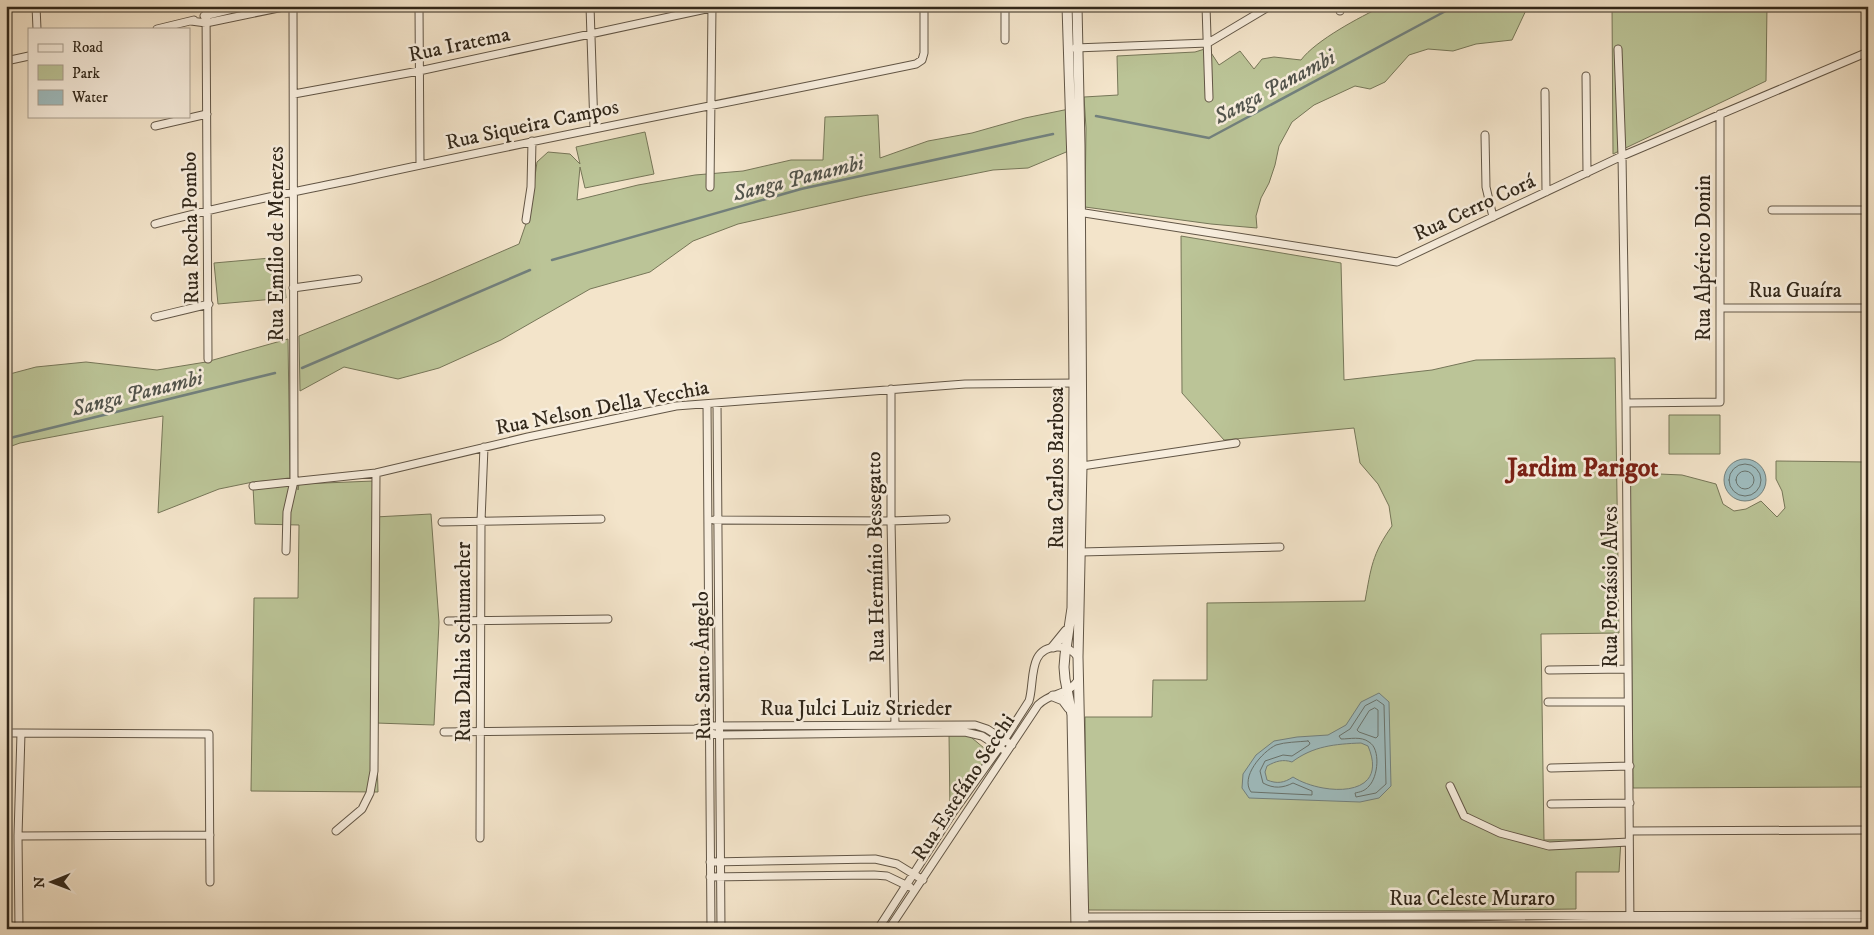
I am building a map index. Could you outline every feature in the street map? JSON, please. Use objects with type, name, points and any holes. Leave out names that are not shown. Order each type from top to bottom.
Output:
[{"type":"street","points":[[36,6],[37,28]]},
{"type":"street","name":"Rua Rocha Pombo","points":[[206,6],[208,359]]},
{"type":"street","points":[[206,19],[245,6]]},
{"type":"street","points":[[162,28],[288,6]]},
{"type":"street","name":"Rua Emílio de Menezes","points":[[286,551],[287,512],[294,481],[293,6]]},
{"type":"street","points":[[419,6],[420,165]]},
{"type":"street","points":[[590,6],[589,34],[594,128]]},
{"type":"street","name":"Rua Siqueira Campos","points":[[155,224],[208,209],[293,193],[594,128],[916,64],[922,60],[924,53],[924,6]]},
{"type":"street","points":[[1005,6],[1005,40]]},
{"type":"street","name":"Rua Carlos Barbosa","points":[[1067,6],[1076,212]]},
{"type":"street","name":"Rua Carlos Barbosa","points":[[1077,6],[1076,212],[1078,384],[1082,466],[1078,657],[1080,924]]},
{"type":"street","points":[[1206,6],[1209,98]]},
{"type":"street","points":[[1068,48],[1208,43],[1270,6]]},
{"type":"street","points":[[710,187],[710,106],[715,7]]},
{"type":"street","name":"Rua Iratema","points":[[294,94],[419,71],[715,7]]},
{"type":"street","name":"Rua Protássio Alves","points":[[1618,49],[1622,156],[1626,403],[1630,922]]},
{"type":"street","name":"Rua Cerro Corá","points":[[1076,212],[1397,262],[1622,156],[1868,52]]},
{"type":"street","points":[[6,61],[28,56]]},
{"type":"street","points":[[1586,76],[1587,173]]},
{"type":"street","points":[[1545,92],[1546,192]]},
{"type":"street","points":[[190,118],[207,114]]},
{"type":"street","name":"Rua Alpérico Donin","points":[[1626,403],[1720,402],[1720,114]]},
{"type":"street","points":[[155,126],[190,118]]},
{"type":"street","points":[[1485,135],[1486,187],[1493,217]]},
{"type":"street","points":[[526,220],[531,187],[532,141]]},
{"type":"street","points":[[1772,210],[1868,210]]},
{"type":"street","points":[[293,288],[358,279]]},
{"type":"street","points":[[156,317],[209,304]]},
{"type":"street","name":"Rua Guaíra","points":[[1721,308],[1868,308]]},
{"type":"street","name":"Rua Nelson Della Vecchia","points":[[253,486],[376,473],[484,447],[676,406],[965,384],[1078,384]]},
{"type":"street","name":"Rua Carlos Barbosa","points":[[1078,384],[1072,608],[1064,673],[1072,715],[1078,799]]},
{"type":"street","name":"Rua Hermínio Bessegatto","points":[[892,389],[891,521],[895,725]]},
{"type":"street","name":"Rua Santo Ângelo","points":[[717,403],[722,862],[721,929]]},
{"type":"street","name":"Rua Santo Ângelo","points":[[707,404],[711,929]]},
{"type":"street","points":[[1082,466],[1236,442]]},
{"type":"street","name":"Rua Dalhia Schumacher","points":[[480,838],[481,521],[484,447]]},
{"type":"street","points":[[336,831],[362,809],[370,792],[374,771],[376,473]]},
{"type":"street","points":[[442,522],[601,519]]},
{"type":"street","points":[[708,520],[891,521],[946,519]]},
{"type":"street","points":[[1081,552],[1280,547]]},
{"type":"street","points":[[448,621],[608,619]]},
{"type":"street","points":[[878,929],[952,814],[999,748],[1029,701],[1032,694],[1032,676],[1037,659],[1043,652],[1052,647],[1070,627]]},
{"type":"street","points":[[1052,647],[1066,646],[1078,657]]},
{"type":"street","points":[[1550,670],[1627,669]]},
{"type":"street","name":"Rua Estefáno Secchi","points":[[889,929],[1038,705],[1042,701],[1068,691],[1079,679]]},
{"type":"street","points":[[1053,696],[1063,700],[1072,715]]},
{"type":"street","points":[[1548,702],[1628,702]]},
{"type":"street","name":"Rua Julci Luiz Strieder","points":[[708,730],[720,726],[975,725],[986,729],[1012,746]]},
{"type":"street","name":"Rua Julci Luiz Strieder","points":[[444,732],[695,729],[708,730],[720,735],[965,732],[982,736],[1007,752]]},
{"type":"street","points":[[6,733],[209,734],[210,882]]},
{"type":"street","points":[[19,929],[18,836],[21,733]]},
{"type":"street","points":[[1551,768],[1630,766]]},
{"type":"street","points":[[1450,786],[1464,816],[1500,833],[1549,846],[1630,842]]},
{"type":"street","points":[[1550,804],[1630,803]]},
{"type":"street","points":[[1630,831],[1868,830]]},
{"type":"street","points":[[18,836],[210,835]]},
{"type":"street","points":[[710,862],[875,860],[896,864],[923,880]]},
{"type":"street","points":[[710,877],[874,875],[887,876],[916,890]]},
{"type":"street","name":"Rua Celeste Muraro","points":[[1080,924],[1464,925],[1868,915]]},
{"type":"street","name":"Rua Celeste Muraro","points":[[1752,919],[1868,922]]},
{"type":"green space","points":[[1383,6],[1528,6],[1512,40],[1476,44],[1453,51],[1428,49],[1409,55],[1385,82],[1370,89],[1355,86],[1314,105],[1292,122],[1279,146],[1269,183],[1261,198],[1256,216],[1257,228],[1211,224],[1085,207],[1086,128],[1084,97],[1118,95],[1117,56],[1195,52],[1208,48],[1219,65],[1240,51],[1254,69],[1262,59],[1274,57],[1301,60],[1327,37]]},
{"type":"green space","points":[[1612,6],[1767,6],[1766,81],[1613,154]]},
{"type":"green space","points":[[1069,109],[1071,150],[1028,168],[993,170],[738,224],[693,241],[650,272],[590,289],[501,340],[439,368],[398,379],[344,367],[300,391],[299,336],[519,244],[530,212],[537,162],[548,152],[570,154],[580,164],[576,147],[645,132],[654,174],[585,188],[580,167],[577,200],[638,185],[695,175],[743,171],[791,160],[823,160],[825,117],[878,115],[880,158],[928,141],[972,133],[1025,118]]},
{"type":"green space","points":[[1181,236],[1341,263],[1344,380],[1432,370],[1476,360],[1615,358],[1619,633],[1541,634],[1544,840],[1621,839],[1619,872],[1576,872],[1576,909],[1409,911],[1087,910],[1085,717],[1152,717],[1153,680],[1207,680],[1207,603],[1365,601],[1376,553],[1392,526],[1389,506],[1378,484],[1360,463],[1354,428],[1224,440],[1182,393]]},
{"type":"green space","points":[[282,257],[286,298],[218,304],[214,263]]},
{"type":"green space","points":[[288,339],[290,479],[253,482],[219,489],[158,513],[163,416],[20,443],[6,448],[6,375],[36,367],[86,362],[157,370],[206,362]]},
{"type":"green space","points":[[1669,415],[1720,415],[1720,454],[1669,454]]},
{"type":"green space","points":[[1776,461],[1868,462],[1868,787],[1633,788],[1630,465],[1637,473],[1682,475],[1716,484],[1723,504],[1734,511],[1746,509],[1761,501],[1777,517],[1785,508],[1782,491],[1776,479]]},
{"type":"green space","points":[[374,481],[375,517],[431,514],[439,622],[434,725],[376,723],[378,792],[251,791],[254,598],[298,598],[299,525],[255,524],[253,487],[298,485],[298,490],[299,484]]},
{"type":"green space","points":[[966,733],[990,753],[950,812],[949,734]]},
{"type":"water","points":[[1745,459],[1760,465],[1766,480],[1760,495],[1745,501],[1730,495],[1724,480],[1730,465]]},
{"type":"water","points":[[1379,693],[1389,702],[1391,786],[1379,798],[1360,802],[1249,798],[1242,788],[1243,774],[1256,755],[1274,741],[1328,735],[1346,725],[1361,702]],"holes":[[[1361,743],[1368,746],[1373,764],[1370,776],[1362,784],[1350,789],[1320,787],[1293,777],[1287,781],[1280,782],[1267,780],[1265,772],[1267,766],[1276,762],[1292,762],[1308,752],[1333,745]]]},
{"type":"waterway","name":"Sanga Panambi","points":[[1096,116],[1209,138],[1455,6]]},
{"type":"waterway","name":"Sanga Panambi","points":[[552,260],[801,189],[1053,134]]},
{"type":"waterway","name":"Sanga Panambi","points":[[302,368],[530,270]]},
{"type":"waterway","name":"Sanga Panambi","points":[[6,439],[275,373]]},
{"type":"district","name":"Jardim Parigot","points":[[1583,467]]}]
